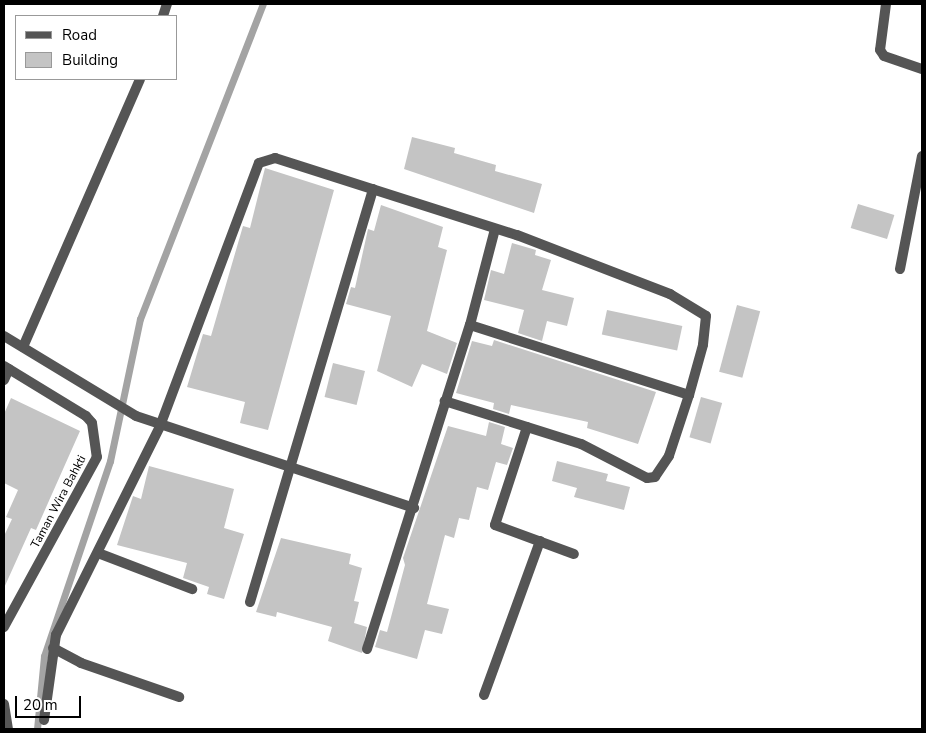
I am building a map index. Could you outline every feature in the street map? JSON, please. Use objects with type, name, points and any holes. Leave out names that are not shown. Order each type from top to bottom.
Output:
[{"type":"street","points":[[886,4],[880,50],[884,56],[922,69]]},
{"type":"street","points":[[22,347],[140,80]]},
{"type":"street","points":[[900,269],[922,156]]},
{"type":"street","points":[[44,720],[53,648],[160,426],[259,163],[275,158],[495,229],[670,294],[701,310],[707,324],[689,395],[669,456],[655,477],[647,478],[581,444],[445,401]]},
{"type":"street","points":[[250,602],[373,189]]},
{"type":"street","points":[[367,649],[414,508],[445,401],[470,325],[495,229]]},
{"type":"street","points":[[470,325],[689,395]]},
{"type":"street","points":[[4,336],[109,397],[136,416],[288,470],[345,483],[414,508]]},
{"type":"street","points":[[4,380],[6,368]]},
{"type":"street","name":"Taman Wira Bahkti","points":[[4,627],[97,457],[92,423],[86,416],[6,368]]},
{"type":"street","points":[[528,427],[495,525],[574,554]]},
{"type":"street","points":[[484,695],[540,541]]},
{"type":"street","points":[[98,553],[192,590]]},
{"type":"street","points":[[53,648],[81,663],[179,697]]},
{"type":"street","points":[[4,704],[8,729]]},
{"type":"building","points":[[412,137],[455,148],[454,153],[496,165],[495,171],[542,184],[534,213],[404,169]]},
{"type":"building","points":[[265,168],[334,190],[268,430],[240,423],[245,402],[187,387],[203,334],[211,336],[243,226],[250,228]]},
{"type":"building","points":[[858,204],[894,215],[887,239],[851,228]]},
{"type":"building","points":[[381,205],[443,227],[438,247],[447,250],[427,331],[457,343],[447,374],[422,364],[412,387],[377,371],[391,316],[346,304],[351,287],[355,288],[368,229],[374,231]]},
{"type":"building","points":[[512,243],[536,250],[535,255],[551,260],[542,290],[574,298],[567,326],[547,321],[542,341],[518,333],[524,310],[484,300],[491,270],[504,274]]},
{"type":"building","points":[[737,305],[760,311],[742,378],[719,372]]},
{"type":"building","points":[[607,310],[682,326],[677,350],[602,334]]},
{"type":"building","points":[[494,340],[656,392],[638,444],[587,428],[588,422],[511,405],[509,414],[493,409],[494,403],[456,393],[472,341],[492,346]]},
{"type":"building","points":[[333,363],[365,371],[357,405],[325,397]]},
{"type":"building","points":[[701,397],[722,403],[711,443],[689,437]]},
{"type":"building","points":[[11,398],[80,431],[36,530],[31,528],[4,588],[4,536],[12,519],[6,517],[18,490],[4,483],[4,414]]},
{"type":"building","points":[[489,422],[505,427],[501,444],[513,448],[507,465],[496,462],[488,490],[477,487],[469,520],[459,518],[454,538],[445,535],[427,604],[449,609],[442,634],[425,630],[417,659],[375,647],[380,630],[387,632],[405,565],[403,558],[448,426],[486,436]]},
{"type":"building","points":[[557,461],[608,474],[606,481],[630,487],[624,510],[574,497],[577,488],[552,481]]},
{"type":"building","points":[[149,466],[234,489],[224,528],[244,534],[224,599],[207,594],[209,587],[183,578],[187,563],[117,545],[133,496],[141,499]]},
{"type":"building","points":[[281,538],[351,554],[349,564],[362,568],[354,601],[359,602],[354,623],[367,627],[362,653],[328,641],[332,627],[277,612],[276,617],[256,612]]},
{"type":"waterway","points":[[37,729],[44,656],[110,461],[140,319],[263,4]]}]
